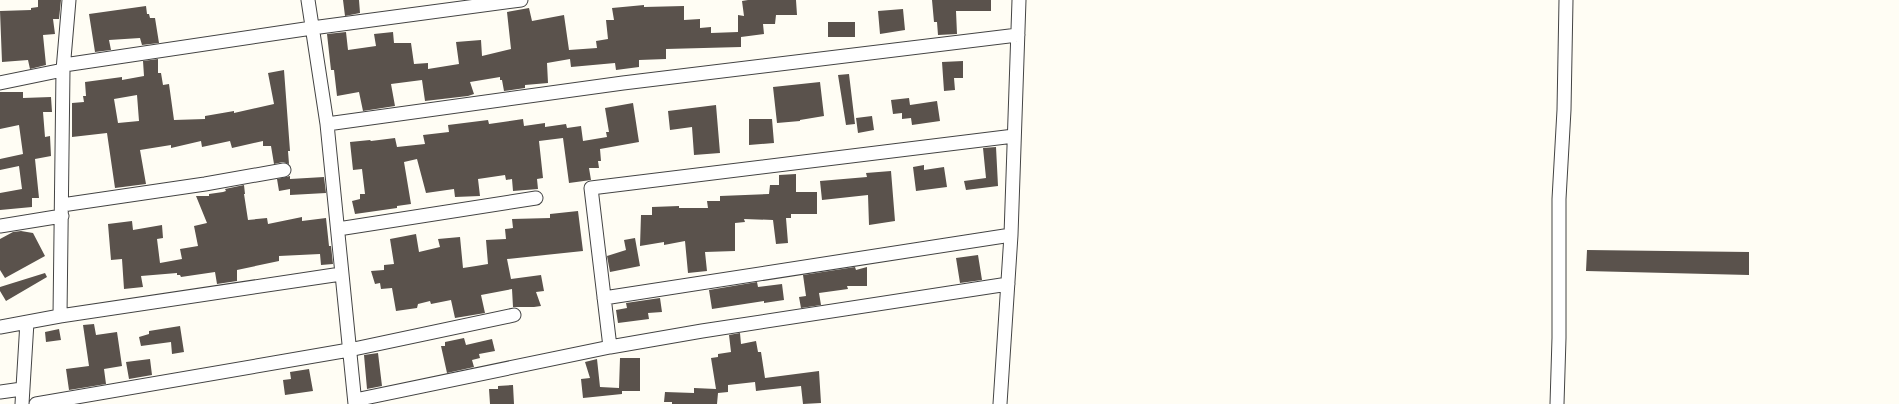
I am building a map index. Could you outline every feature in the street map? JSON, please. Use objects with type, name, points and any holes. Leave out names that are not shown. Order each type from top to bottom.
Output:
[{"type":"street","points":[[60,316],[64,68],[69,0]]},
{"type":"street","points":[[308,0],[327,124],[355,402],[610,347],[844,308],[1008,284]]},
{"type":"street","points":[[0,83],[64,68],[312,28],[521,0]]},
{"type":"street","points":[[1000,404],[1011,235],[1019,0]]},
{"type":"street","points":[[1556,404],[1559,338],[1559,199],[1564,110],[1566,0]]},
{"type":"street","points":[[327,124],[615,84],[1018,35]]},
{"type":"street","points":[[610,347],[591,188],[1014,136]]},
{"type":"street","points":[[0,226],[62,211],[284,170]]},
{"type":"street","points":[[338,229],[536,198]]},
{"type":"street","points":[[604,298],[1011,235]]},
{"type":"street","points":[[0,327],[60,316],[341,274]]},
{"type":"street","points":[[36,404],[349,350],[514,315]]},
{"type":"street","points":[[22,404],[27,322]]},
{"type":"street","points":[[0,392],[22,389]]},
{"type":"building","points":[[38,0],[61,0],[59,19],[53,19],[55,34],[43,35],[46,65],[30,69],[28,60],[2,62],[0,11],[31,10],[31,8],[38,7]]},
{"type":"building","points":[[343,0],[359,0],[360,13],[345,16]]},
{"type":"building","points":[[796,0],[797,15],[776,15],[775,24],[763,24],[764,34],[741,37],[741,47],[666,49],[666,59],[639,60],[639,67],[616,70],[615,63],[571,67],[570,59],[547,63],[548,83],[525,85],[525,88],[504,91],[500,77],[470,82],[474,94],[468,96],[425,101],[422,80],[391,84],[395,106],[363,111],[359,92],[337,96],[334,70],[331,70],[327,34],[346,32],[348,50],[376,46],[374,34],[393,32],[394,43],[411,43],[414,64],[428,63],[428,69],[459,64],[456,42],[481,40],[482,56],[511,49],[507,12],[529,8],[532,21],[564,15],[569,50],[597,48],[596,41],[608,39],[606,20],[614,20],[612,8],[644,5],[644,7],[684,6],[684,20],[700,19],[700,28],[711,27],[711,33],[738,32],[738,15],[744,16],[742,1]]},
{"type":"building","points":[[932,0],[991,0],[991,11],[956,11],[957,34],[938,35],[937,22],[934,22]]},
{"type":"building","points":[[146,6],[147,14],[149,14],[150,18],[155,18],[159,43],[142,45],[140,38],[109,40],[111,50],[95,52],[89,14]]},
{"type":"building","points":[[903,9],[905,30],[880,34],[878,11]]},
{"type":"building","points":[[828,22],[855,22],[855,37],[828,37]]},
{"type":"building","points":[[158,59],[158,73],[161,73],[163,85],[169,84],[174,120],[205,119],[205,116],[234,111],[234,113],[274,104],[268,73],[284,70],[290,151],[288,151],[289,164],[283,162],[274,164],[271,146],[263,146],[263,141],[232,148],[230,141],[202,147],[201,141],[171,148],[171,145],[140,150],[146,184],[115,188],[107,133],[72,137],[72,103],[84,102],[83,96],[86,96],[85,82],[122,77],[122,80],[144,76],[143,61]],"holes":[[[137,95],[139,121],[118,123],[114,99]]]},
{"type":"building","points":[[963,61],[963,78],[954,78],[955,90],[944,91],[942,62]]},
{"type":"building","points":[[849,74],[855,124],[846,125],[838,75]]},
{"type":"building","points":[[820,82],[824,116],[800,121],[777,123],[773,87]]},
{"type":"building","points":[[0,92],[23,92],[23,98],[51,97],[52,112],[43,112],[45,137],[50,136],[51,156],[35,159],[39,198],[32,198],[32,207],[0,210],[0,193],[22,189],[19,166],[0,170],[0,159],[23,154],[19,125],[0,129]]},
{"type":"building","points":[[909,98],[910,105],[937,101],[940,121],[912,125],[911,118],[902,119],[902,113],[893,114],[891,100]]},
{"type":"building","points":[[633,103],[639,142],[600,149],[601,161],[598,161],[599,168],[589,168],[591,180],[569,183],[563,138],[539,141],[543,178],[537,179],[538,189],[513,191],[512,179],[506,180],[505,175],[478,179],[480,196],[455,197],[454,189],[426,193],[417,159],[404,162],[411,204],[397,206],[397,208],[355,214],[352,201],[360,199],[360,194],[365,194],[362,169],[353,170],[350,142],[395,138],[397,147],[425,144],[423,135],[449,132],[448,125],[488,120],[489,124],[523,119],[524,126],[545,123],[545,127],[566,124],[567,128],[581,126],[583,141],[607,137],[606,132],[609,132],[605,108]]},
{"type":"building","points":[[716,105],[720,153],[694,155],[692,127],[670,130],[668,111]]},
{"type":"building","points":[[872,116],[874,130],[858,133],[856,118]]},
{"type":"building","points":[[749,119],[772,119],[774,143],[749,145]]},
{"type":"building","points":[[996,147],[998,186],[966,190],[964,181],[986,178],[983,148]]},
{"type":"building","points":[[924,165],[924,170],[944,167],[947,187],[916,191],[913,167]]},
{"type":"building","points":[[891,171],[895,221],[869,225],[868,195],[822,200],[820,181],[867,177],[866,173]]},
{"type":"building","points":[[796,174],[796,192],[817,192],[817,214],[791,214],[791,218],[786,218],[788,243],[776,244],[773,220],[744,219],[745,222],[735,223],[735,251],[705,252],[707,271],[688,273],[685,241],[664,245],[664,242],[640,246],[641,215],[652,215],[652,207],[679,206],[679,208],[708,208],[707,201],[720,201],[720,196],[769,194],[770,185],[779,185],[779,175]]},
{"type":"building","points":[[290,176],[290,179],[324,177],[326,193],[290,195],[290,189],[279,191],[277,179]]},
{"type":"building","points":[[244,185],[248,220],[267,218],[268,224],[302,217],[302,221],[326,218],[329,246],[331,246],[333,264],[321,265],[320,254],[279,256],[279,261],[237,270],[237,281],[217,284],[215,272],[181,277],[180,275],[177,275],[177,273],[141,276],[143,287],[124,289],[122,259],[111,260],[108,224],[132,221],[133,230],[162,225],[163,238],[157,239],[160,263],[182,259],[180,249],[198,246],[194,226],[207,223],[196,196],[209,196],[209,194],[223,192],[226,191],[225,189]]},
{"type":"building","points":[[578,211],[583,251],[507,259],[511,279],[541,275],[544,291],[536,292],[541,306],[513,307],[512,289],[481,295],[485,313],[455,318],[451,300],[431,304],[430,301],[418,304],[417,308],[396,311],[392,288],[381,289],[380,283],[375,284],[371,271],[384,270],[384,265],[394,264],[390,239],[416,234],[419,252],[440,247],[438,239],[460,237],[463,268],[488,264],[486,240],[506,239],[505,229],[513,228],[512,219],[550,218],[550,214]]},
{"type":"building","points":[[21,231],[33,233],[45,256],[5,278],[0,270],[0,239],[13,232]]},
{"type":"building","points":[[635,238],[640,266],[610,272],[607,256],[626,250],[624,240]]},
{"type":"building","points":[[1587,250],[1749,252],[1749,275],[1586,271]]},
{"type":"building","points":[[978,255],[982,280],[960,283],[956,258]]},
{"type":"building","points":[[855,267],[856,270],[867,267],[867,286],[847,286],[848,289],[819,293],[821,305],[801,308],[799,297],[806,296],[803,275]]},
{"type":"building","points":[[45,273],[47,277],[6,301],[0,291],[0,287]]},
{"type":"building","points":[[757,282],[758,287],[782,284],[784,300],[764,303],[764,301],[712,309],[709,290]]},
{"type":"building","points":[[660,298],[662,312],[648,313],[649,319],[618,323],[616,310],[627,308],[626,303]]},
{"type":"building","points":[[94,324],[96,335],[117,332],[122,366],[104,369],[106,384],[69,390],[66,369],[89,366],[83,325]]},
{"type":"building","points":[[180,326],[184,352],[172,354],[171,342],[141,346],[139,337],[149,334],[149,331]]},
{"type":"building","points":[[59,329],[61,340],[46,342],[45,332]]},
{"type":"building","points":[[740,333],[741,344],[756,341],[758,352],[761,352],[765,378],[819,371],[821,403],[803,404],[801,386],[756,391],[755,382],[728,385],[728,392],[718,393],[717,404],[672,404],[672,402],[664,402],[665,392],[694,393],[694,388],[716,389],[711,358],[718,357],[718,354],[731,352],[729,335]]},
{"type":"building","points":[[464,338],[466,345],[492,339],[495,351],[479,354],[480,358],[472,360],[474,367],[447,373],[441,346],[445,346],[445,342]]},
{"type":"building","points":[[378,353],[382,386],[367,389],[364,355]]},
{"type":"building","points":[[620,358],[640,358],[640,391],[622,391],[622,394],[583,398],[581,379],[590,378],[585,362],[597,359],[600,387],[619,388]]},
{"type":"building","points":[[150,359],[152,375],[129,379],[126,362]]},
{"type":"building","points":[[309,369],[313,391],[285,395],[283,380],[291,379],[290,372]]},
{"type":"building","points":[[513,385],[514,404],[490,404],[489,389],[498,389],[498,386]]}]
